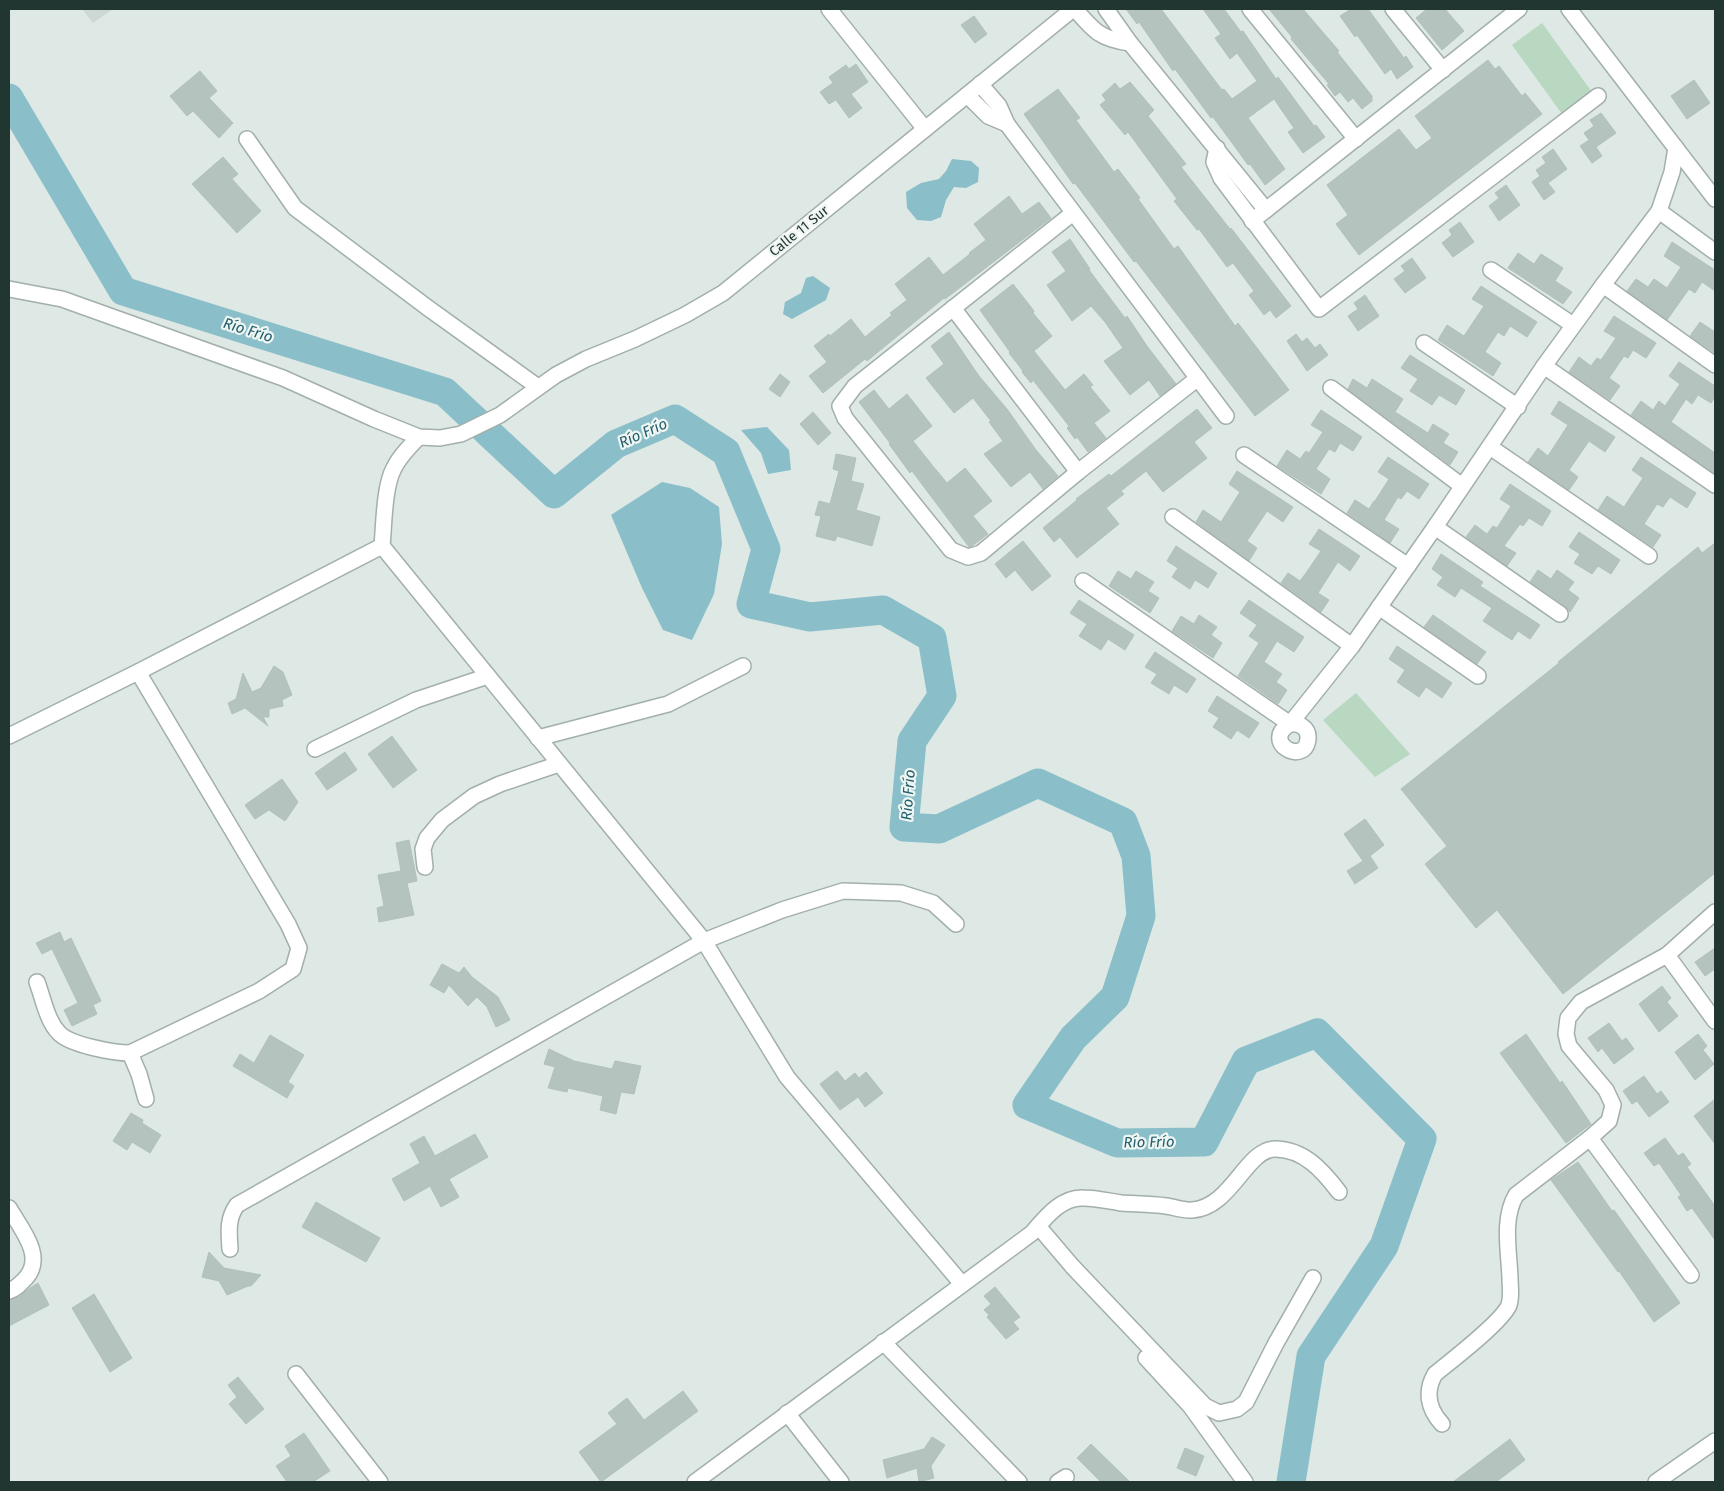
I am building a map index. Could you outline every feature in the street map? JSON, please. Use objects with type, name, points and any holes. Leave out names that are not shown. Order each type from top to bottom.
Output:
[{"type":"street","points":[[829,9],[925,128]]},
{"type":"street","points":[[1074,9],[1093,31],[1111,39],[1130,43]]},
{"type":"street","name":"Calle 11 Sur","points":[[419,437],[440,438],[460,434],[500,414],[556,375],[586,358],[635,340],[685,315],[723,293],[1074,9]]},
{"type":"street","points":[[1106,9],[1130,43],[1266,210]]},
{"type":"street","points":[[1250,9],[1356,139]]},
{"type":"street","points":[[1394,9],[1443,70]]},
{"type":"street","points":[[1252,221],[1519,9]]},
{"type":"street","points":[[1568,9],[1715,200]]},
{"type":"street","points":[[980,84],[999,106],[1007,124],[1226,416]]},
{"type":"street","points":[[967,95],[988,116],[1007,124]]},
{"type":"street","points":[[1217,148],[1214,162],[1221,178],[1319,309],[1598,96]]},
{"type":"street","points":[[247,139],[295,208],[428,308],[538,387]]},
{"type":"street","points":[[1083,581],[1290,724],[1352,646],[1518,407],[1544,366],[1659,211],[1672,172],[1676,148]]},
{"type":"street","points":[[1659,211],[1715,252]]},
{"type":"street","points":[[1074,213],[855,386],[840,406],[845,418],[951,550],[968,557],[981,553],[1078,472],[1198,378]]},
{"type":"street","points":[[1490,270],[1573,326]]},
{"type":"street","points":[[1603,285],[1715,365]]},
{"type":"street","points":[[9,289],[62,298],[283,378],[419,437],[404,452],[393,469],[385,501],[382,546],[704,941],[787,1077],[962,1284]]},
{"type":"street","points":[[952,308],[1078,472]]},
{"type":"street","points":[[1424,343],[1518,407]]},
{"type":"street","points":[[1544,366],[1715,485]]},
{"type":"street","points":[[1331,388],[1462,486]]},
{"type":"street","points":[[1490,447],[1649,556]]},
{"type":"street","points":[[1244,455],[1408,566]]},
{"type":"street","points":[[1173,518],[1352,646]]},
{"type":"street","points":[[1435,527],[1560,614]]},
{"type":"street","points":[[9,736],[138,672],[382,546]]},
{"type":"street","points":[[1379,607],[1478,676]]},
{"type":"street","points":[[538,738],[668,704],[742,666]]},
{"type":"street","points":[[38,982],[52,1024],[59,1034],[68,1040],[91,1047],[115,1053],[130,1053],[259,991],[293,969],[300,948],[288,924],[138,672]]},
{"type":"street","points":[[315,749],[416,700],[488,676]]},
{"type":"street","points":[[425,867],[423,849],[427,838],[442,820],[474,796],[500,784],[560,764]]},
{"type":"street","points":[[230,1249],[229,1222],[232,1212],[237,1205],[704,941],[782,910],[843,891],[901,893],[933,904],[956,924]]},
{"type":"street","points":[[1442,1424],[1430,1406],[1430,1382],[1436,1374],[1498,1320],[1508,1306],[1511,1290],[1508,1218],[1516,1195],[1590,1138],[1608,1121],[1613,1105],[1606,1090],[1569,1046],[1566,1034],[1568,1018],[1581,1002],[1667,955],[1715,912]]},
{"type":"street","points":[[1667,955],[1715,1021]]},
{"type":"street","points":[[130,1053],[139,1074],[146,1099]]},
{"type":"street","points":[[1590,1138],[1691,1275]]},
{"type":"street","points":[[695,1482],[1035,1229],[1060,1204],[1081,1197],[1120,1203],[1165,1205],[1192,1210],[1213,1204],[1233,1186],[1261,1154],[1274,1149],[1300,1154],[1324,1172],[1339,1192]]},
{"type":"street","points":[[9,1208],[33,1250],[34,1262],[30,1274],[16,1289],[9,1292]]},
{"type":"street","points":[[1035,1229],[1205,1406],[1219,1413],[1237,1409],[1246,1402],[1276,1343],[1313,1278]]},
{"type":"street","points":[[1035,1229],[1191,1407],[1245,1482]]},
{"type":"street","points":[[883,1342],[1019,1482]]},
{"type":"street","points":[[296,1374],[380,1482]]},
{"type":"street","points":[[786,1414],[841,1482]]},
{"type":"street","points":[[1656,1482],[1715,1441]]},
{"type":"shaded area","points":[[82,9],[113,9],[93,23]]},
{"type":"green space","points":[[1542,23],[1592,92],[1562,114],[1512,45]]},
{"type":"green space","points":[[1356,693],[1410,754],[1375,777],[1323,720]]},
{"type":"water","points":[[952,159],[971,161],[979,168],[978,182],[966,188],[954,187],[946,200],[941,217],[931,221],[917,220],[907,208],[906,192],[921,183],[939,179],[946,171]]},
{"type":"water","points":[[813,276],[830,288],[826,300],[792,319],[783,314],[785,302],[801,293],[806,278]]},
{"type":"water","points":[[767,427],[789,450],[791,470],[768,474],[761,453],[741,430]]},
{"type":"water","points":[[662,482],[690,488],[719,507],[722,544],[714,594],[692,640],[663,630],[642,588],[611,515]]},
{"type":"building","points":[[1126,9],[1161,9],[1222,90],[1224,89],[1232,99],[1257,81],[1237,53],[1230,59],[1215,38],[1221,34],[1203,9],[1224,9],[1241,32],[1243,31],[1276,79],[1278,77],[1314,126],[1316,125],[1325,137],[1303,153],[1288,132],[1294,128],[1274,99],[1248,118],[1285,169],[1265,185],[1213,117],[1211,118],[1175,69],[1173,71],[1139,22],[1137,24]]},
{"type":"building","points":[[1269,9],[1303,9],[1339,51],[1337,52],[1372,96],[1372,101],[1362,109],[1353,98],[1348,102],[1340,92],[1335,96],[1327,85],[1329,84],[1291,39],[1292,37]]},
{"type":"building","points":[[1351,9],[1368,9],[1404,58],[1406,56],[1413,67],[1397,79],[1391,69],[1385,74],[1357,35],[1355,37],[1340,16]]},
{"type":"building","points":[[1427,9],[1445,9],[1464,31],[1442,50],[1416,18]]},
{"type":"building","points":[[974,16],[987,34],[975,43],[961,25]]},
{"type":"building","points":[[1488,60],[1495,69],[1499,66],[1522,96],[1525,93],[1542,114],[1359,255],[1336,224],[1348,215],[1327,185],[1399,129],[1416,150],[1432,138],[1415,116]]},
{"type":"building","points":[[856,64],[868,82],[851,94],[862,108],[849,118],[836,100],[829,104],[820,92],[833,83],[829,77],[846,65],[849,69]]},
{"type":"building","points":[[200,71],[217,91],[209,98],[233,123],[219,138],[193,111],[187,116],[170,96]]},
{"type":"building","points":[[1694,80],[1710,103],[1687,119],[1671,96]]},
{"type":"building","points":[[1130,82],[1154,110],[1148,116],[1186,164],[1181,167],[1291,306],[1276,318],[1270,310],[1264,315],[1249,295],[1254,291],[1233,263],[1227,267],[1199,229],[1197,230],[1174,201],[1177,199],[1128,132],[1125,135],[1100,105],[1106,100],[1102,95],[1115,83],[1120,89]]},
{"type":"building","points":[[1058,89],[1080,118],[1076,120],[1114,172],[1118,169],[1174,249],[1178,246],[1235,326],[1238,323],[1289,390],[1255,416],[1136,261],[1134,262],[1075,183],[1073,184],[1024,114]]},
{"type":"building","points":[[1601,113],[1616,133],[1596,147],[1602,156],[1592,163],[1580,146],[1589,140],[1584,133],[1594,126],[1590,120]]},
{"type":"building","points":[[1553,149],[1567,169],[1548,183],[1555,192],[1544,200],[1532,182],[1540,176],[1536,170],[1546,163],[1542,157]]},
{"type":"building","points":[[223,157],[238,174],[232,179],[261,211],[237,233],[192,184]]},
{"type":"building","points":[[1506,185],[1520,205],[1499,221],[1489,206],[1499,198],[1495,193]]},
{"type":"building","points":[[1009,196],[1022,214],[1039,202],[1051,218],[944,298],[867,361],[865,359],[823,393],[809,376],[827,362],[814,346],[851,319],[865,337],[907,300],[895,284],[929,257],[943,275],[986,240],[974,224]]},
{"type":"building","points":[[1460,222],[1474,242],[1453,257],[1442,243],[1452,235],[1449,230]]},
{"type":"building","points":[[1070,239],[1089,270],[1125,318],[1127,316],[1176,384],[1160,396],[1149,380],[1130,395],[1104,361],[1123,348],[1105,322],[1091,306],[1072,321],[1047,285],[1066,271],[1052,252]]},
{"type":"building","points":[[1672,242],[1715,270],[1715,291],[1702,282],[1695,293],[1689,289],[1667,320],[1627,291],[1636,279],[1648,287],[1654,279],[1667,288],[1681,267],[1664,256]]},
{"type":"building","points":[[1518,253],[1534,264],[1541,254],[1563,268],[1555,281],[1572,292],[1563,304],[1508,268]]},
{"type":"building","points":[[1412,258],[1426,278],[1405,293],[1394,279],[1405,271],[1401,266]]},
{"type":"building","points":[[1013,284],[1052,336],[1034,351],[1065,390],[1084,374],[1093,385],[1090,387],[1110,411],[1094,423],[1106,438],[1088,452],[1077,437],[1075,439],[1067,428],[1069,426],[1033,380],[1031,383],[1022,372],[980,310]]},
{"type":"building","points":[[1481,286],[1537,322],[1527,337],[1510,326],[1504,336],[1498,332],[1485,352],[1501,363],[1493,376],[1438,340],[1447,325],[1464,336],[1484,306],[1472,299]]},
{"type":"building","points":[[1365,295],[1379,316],[1358,331],[1348,316],[1358,309],[1354,303]]},
{"type":"building","points":[[1614,316],[1656,343],[1646,358],[1633,350],[1628,358],[1624,356],[1609,378],[1620,386],[1610,400],[1569,372],[1579,357],[1591,366],[1597,358],[1601,360],[1616,338],[1604,331]]},
{"type":"building","points":[[1700,322],[1715,332],[1715,353],[1690,336]]},
{"type":"building","points":[[949,332],[979,376],[1007,409],[1036,450],[1058,476],[1043,489],[1030,472],[1011,487],[984,454],[1003,441],[989,422],[991,421],[973,398],[954,413],[926,378],[944,364],[931,346]]},
{"type":"building","points":[[1296,334],[1302,342],[1307,338],[1315,348],[1320,344],[1328,355],[1307,371],[1287,341]]},
{"type":"building","points":[[1410,355],[1465,390],[1456,405],[1439,395],[1432,405],[1410,391],[1418,379],[1401,368]]},
{"type":"building","points":[[1679,362],[1715,386],[1715,396],[1711,403],[1698,395],[1692,404],[1686,399],[1671,422],[1715,453],[1715,474],[1631,415],[1641,401],[1653,410],[1659,401],[1665,406],[1680,384],[1669,376]]},
{"type":"building","points":[[780,374],[790,382],[780,397],[769,389]]},
{"type":"building","points":[[1353,379],[1367,388],[1372,379],[1403,399],[1395,412],[1428,433],[1433,424],[1449,434],[1443,443],[1458,452],[1450,465],[1348,389]]},
{"type":"building","points":[[874,390],[889,409],[907,394],[932,426],[913,441],[932,465],[947,483],[965,468],[992,501],[973,516],[988,534],[972,546],[969,547],[912,471],[910,473],[859,402]]},
{"type":"building","points":[[1559,401],[1615,437],[1605,452],[1589,441],[1569,470],[1578,477],[1569,490],[1528,462],[1538,448],[1548,456],[1568,425],[1551,414]]},
{"type":"building","points":[[1197,409],[1212,428],[1194,442],[1207,458],[1163,492],[1146,471],[1121,491],[1124,494],[1106,508],[1119,524],[1077,558],[1060,537],[1054,542],[1043,528],[1076,499],[1109,474],[1111,476]]},
{"type":"building","points":[[1321,410],[1362,437],[1353,451],[1340,443],[1335,452],[1329,449],[1316,469],[1330,479],[1321,494],[1277,466],[1287,450],[1300,459],[1306,451],[1309,453],[1323,432],[1311,425]]},
{"type":"building","points":[[813,412],[831,433],[818,445],[800,424]]},
{"type":"building","points":[[836,454],[856,458],[851,481],[864,484],[856,510],[880,517],[872,546],[837,536],[835,541],[816,536],[821,516],[815,515],[819,501],[830,504],[839,471],[833,469]]},
{"type":"building","points":[[1388,457],[1429,484],[1419,499],[1407,491],[1401,499],[1398,497],[1384,520],[1399,529],[1390,543],[1347,513],[1355,500],[1369,509],[1375,501],[1389,479],[1378,472]]},
{"type":"building","points":[[1641,457],[1696,493],[1687,508],[1670,497],[1663,507],[1657,504],[1644,524],[1661,535],[1653,547],[1598,510],[1607,496],[1624,507],[1643,478],[1632,470]]},
{"type":"building","points":[[1237,471],[1293,507],[1283,522],[1267,511],[1247,541],[1257,548],[1249,561],[1196,522],[1203,510],[1221,522],[1240,492],[1229,484]]},
{"type":"building","points":[[1510,484],[1551,511],[1542,526],[1529,518],[1523,526],[1520,524],[1504,546],[1516,553],[1507,566],[1466,537],[1475,525],[1487,534],[1493,526],[1497,528],[1511,506],[1500,499]]},
{"type":"building","points":[[1319,529],[1360,556],[1350,571],[1338,562],[1318,593],[1329,600],[1321,612],[1281,583],[1288,573],[1300,581],[1306,573],[1321,551],[1309,544]]},
{"type":"building","points":[[1579,532],[1620,560],[1611,574],[1598,566],[1592,574],[1574,563],[1580,554],[1569,547]]},
{"type":"building","points":[[1023,541],[1051,576],[1032,591],[1015,570],[1006,578],[995,564]]},
{"type":"building","points":[[1715,543],[1715,873],[1563,994],[1497,910],[1476,928],[1425,864],[1447,846],[1401,789],[1559,663],[1698,547],[1702,553]]},
{"type":"building","points":[[1176,546],[1217,573],[1208,588],[1195,580],[1190,589],[1172,577],[1178,568],[1167,561]]},
{"type":"building","points":[[1441,554],[1483,582],[1480,586],[1540,625],[1530,639],[1518,631],[1512,640],[1483,621],[1492,608],[1461,588],[1455,597],[1437,585],[1443,577],[1432,569]]},
{"type":"building","points":[[1538,570],[1551,579],[1557,570],[1574,582],[1568,590],[1579,598],[1570,612],[1565,606],[1530,582]]},
{"type":"building","points":[[1118,571],[1131,579],[1136,571],[1154,582],[1148,591],[1159,598],[1150,613],[1109,586]]},
{"type":"building","points":[[1079,600],[1134,635],[1125,650],[1108,639],[1101,650],[1079,636],[1087,624],[1070,613]]},
{"type":"building","points":[[1249,600],[1304,637],[1294,652],[1277,641],[1264,662],[1282,674],[1276,682],[1287,690],[1278,704],[1238,676],[1259,643],[1249,636],[1257,625],[1240,613]]},
{"type":"building","points":[[1199,615],[1217,627],[1211,635],[1222,643],[1213,658],[1172,631],[1181,616],[1194,624]]},
{"type":"building","points":[[1433,615],[1486,652],[1477,664],[1424,627]]},
{"type":"building","points":[[1397,646],[1452,683],[1442,698],[1426,687],[1419,697],[1397,682],[1405,670],[1389,659]]},
{"type":"building","points":[[1155,652],[1196,679],[1187,693],[1174,685],[1169,694],[1151,683],[1157,674],[1145,667]]},
{"type":"building","points":[[274,666],[283,672],[292,695],[282,700],[283,706],[269,709],[269,717],[263,717],[268,726],[245,708],[232,714],[228,703],[236,699],[243,673],[252,692],[261,688]]},
{"type":"building","points":[[1217,696],[1259,723],[1249,738],[1237,730],[1231,739],[1213,727],[1219,718],[1208,711]]},
{"type":"building","points":[[392,736],[417,770],[393,788],[368,754]]},
{"type":"building","points":[[345,752],[357,770],[327,790],[315,773]]},
{"type":"building","points":[[282,779],[298,802],[285,821],[269,810],[255,819],[245,805]]},
{"type":"building","points":[[1365,819],[1384,845],[1370,856],[1378,868],[1355,884],[1347,871],[1363,861],[1344,834]]},
{"type":"building","points":[[409,840],[417,881],[407,883],[414,915],[379,922],[377,908],[384,906],[378,875],[401,871],[396,843]]},
{"type":"building","points":[[60,932],[64,942],[71,938],[101,1001],[93,1005],[97,1014],[72,1026],[64,1010],[78,1003],[52,949],[42,954],[36,943]]},
{"type":"building","points":[[1715,948],[1715,969],[1705,976],[1695,962]]},
{"type":"building","points":[[442,964],[459,973],[464,967],[472,977],[498,997],[510,1020],[496,1027],[487,1007],[477,997],[468,1006],[449,985],[444,993],[430,985]]},
{"type":"building","points":[[1662,986],[1671,998],[1667,1002],[1678,1016],[1659,1032],[1639,1004]]},
{"type":"building","points":[[1609,1023],[1622,1041],[1626,1038],[1634,1049],[1614,1064],[1602,1048],[1598,1052],[1588,1038]]},
{"type":"building","points":[[1526,1034],[1560,1083],[1562,1081],[1591,1124],[1566,1143],[1500,1053]]},
{"type":"building","points":[[1698,1034],[1707,1046],[1703,1050],[1714,1064],[1695,1080],[1675,1052]]},
{"type":"building","points":[[270,1035],[304,1055],[288,1082],[294,1086],[287,1098],[233,1066],[240,1054],[254,1063]]},
{"type":"building","points":[[549,1049],[574,1061],[612,1069],[615,1061],[641,1066],[634,1094],[621,1092],[616,1114],[600,1110],[603,1096],[568,1088],[567,1092],[548,1088],[555,1067],[544,1064]]},
{"type":"building","points":[[837,1071],[845,1081],[855,1073],[859,1078],[866,1072],[883,1093],[865,1107],[858,1097],[840,1110],[820,1084]]},
{"type":"building","points":[[1644,1076],[1657,1094],[1661,1091],[1669,1102],[1649,1117],[1637,1101],[1632,1104],[1623,1091]]},
{"type":"building","points":[[1715,1099],[1715,1144],[1694,1116]]},
{"type":"building","points":[[131,1113],[143,1120],[142,1123],[161,1135],[150,1153],[132,1142],[127,1150],[113,1141]]},
{"type":"building","points":[[475,1134],[488,1157],[449,1179],[459,1197],[441,1207],[430,1186],[404,1201],[392,1179],[420,1163],[410,1144],[424,1136],[435,1156]]},
{"type":"building","points":[[1665,1138],[1678,1156],[1683,1153],[1691,1164],[1687,1167],[1715,1206],[1715,1240],[1692,1208],[1687,1211],[1678,1197],[1681,1195],[1659,1163],[1654,1166],[1644,1153]]},
{"type":"building","points":[[1578,1162],[1680,1303],[1654,1322],[1619,1271],[1551,1180]]},
{"type":"building","points":[[316,1202],[380,1238],[366,1262],[302,1227]]},
{"type":"building","points":[[209,1252],[224,1268],[261,1275],[251,1286],[227,1295],[219,1281],[202,1277]]},
{"type":"building","points":[[38,1283],[49,1305],[9,1326],[9,1300],[19,1297]]},
{"type":"building","points":[[995,1287],[1020,1317],[1013,1322],[1019,1329],[1006,1339],[987,1317],[989,1315],[984,1310],[991,1304],[984,1296]]},
{"type":"building","points":[[94,1294],[132,1358],[110,1372],[72,1308]]},
{"type":"building","points":[[238,1377],[264,1409],[246,1424],[229,1404],[237,1397],[228,1385]]},
{"type":"building","points":[[683,1391],[698,1411],[601,1482],[579,1452],[617,1424],[608,1413],[627,1398],[644,1420]]},
{"type":"building","points":[[304,1433],[330,1471],[313,1482],[287,1482],[276,1466],[291,1456],[285,1446]]},
{"type":"building","points":[[932,1437],[945,1445],[931,1466],[934,1478],[919,1482],[917,1468],[887,1478],[883,1460],[924,1449]]},
{"type":"building","points":[[1510,1439],[1525,1460],[1496,1482],[1453,1482]]},
{"type":"building","points":[[1091,1444],[1130,1482],[1101,1482],[1077,1458]]},
{"type":"building","points":[[1185,1448],[1204,1456],[1196,1476],[1177,1468]]},
{"type":"waterway","name":"Río Frío","points":[[9,98],[123,291],[445,392],[554,494],[616,444],[675,419],[726,452],[766,549],[751,604],[810,617],[883,610],[932,638],[942,696],[912,741],[904,827],[939,829],[1038,783],[1123,822],[1136,856],[1141,916],[1115,997],[1073,1038],[1027,1105],[1117,1143],[1204,1142],[1246,1061],[1317,1033],[1422,1139],[1384,1246],[1311,1356],[1291,1482]]}]
